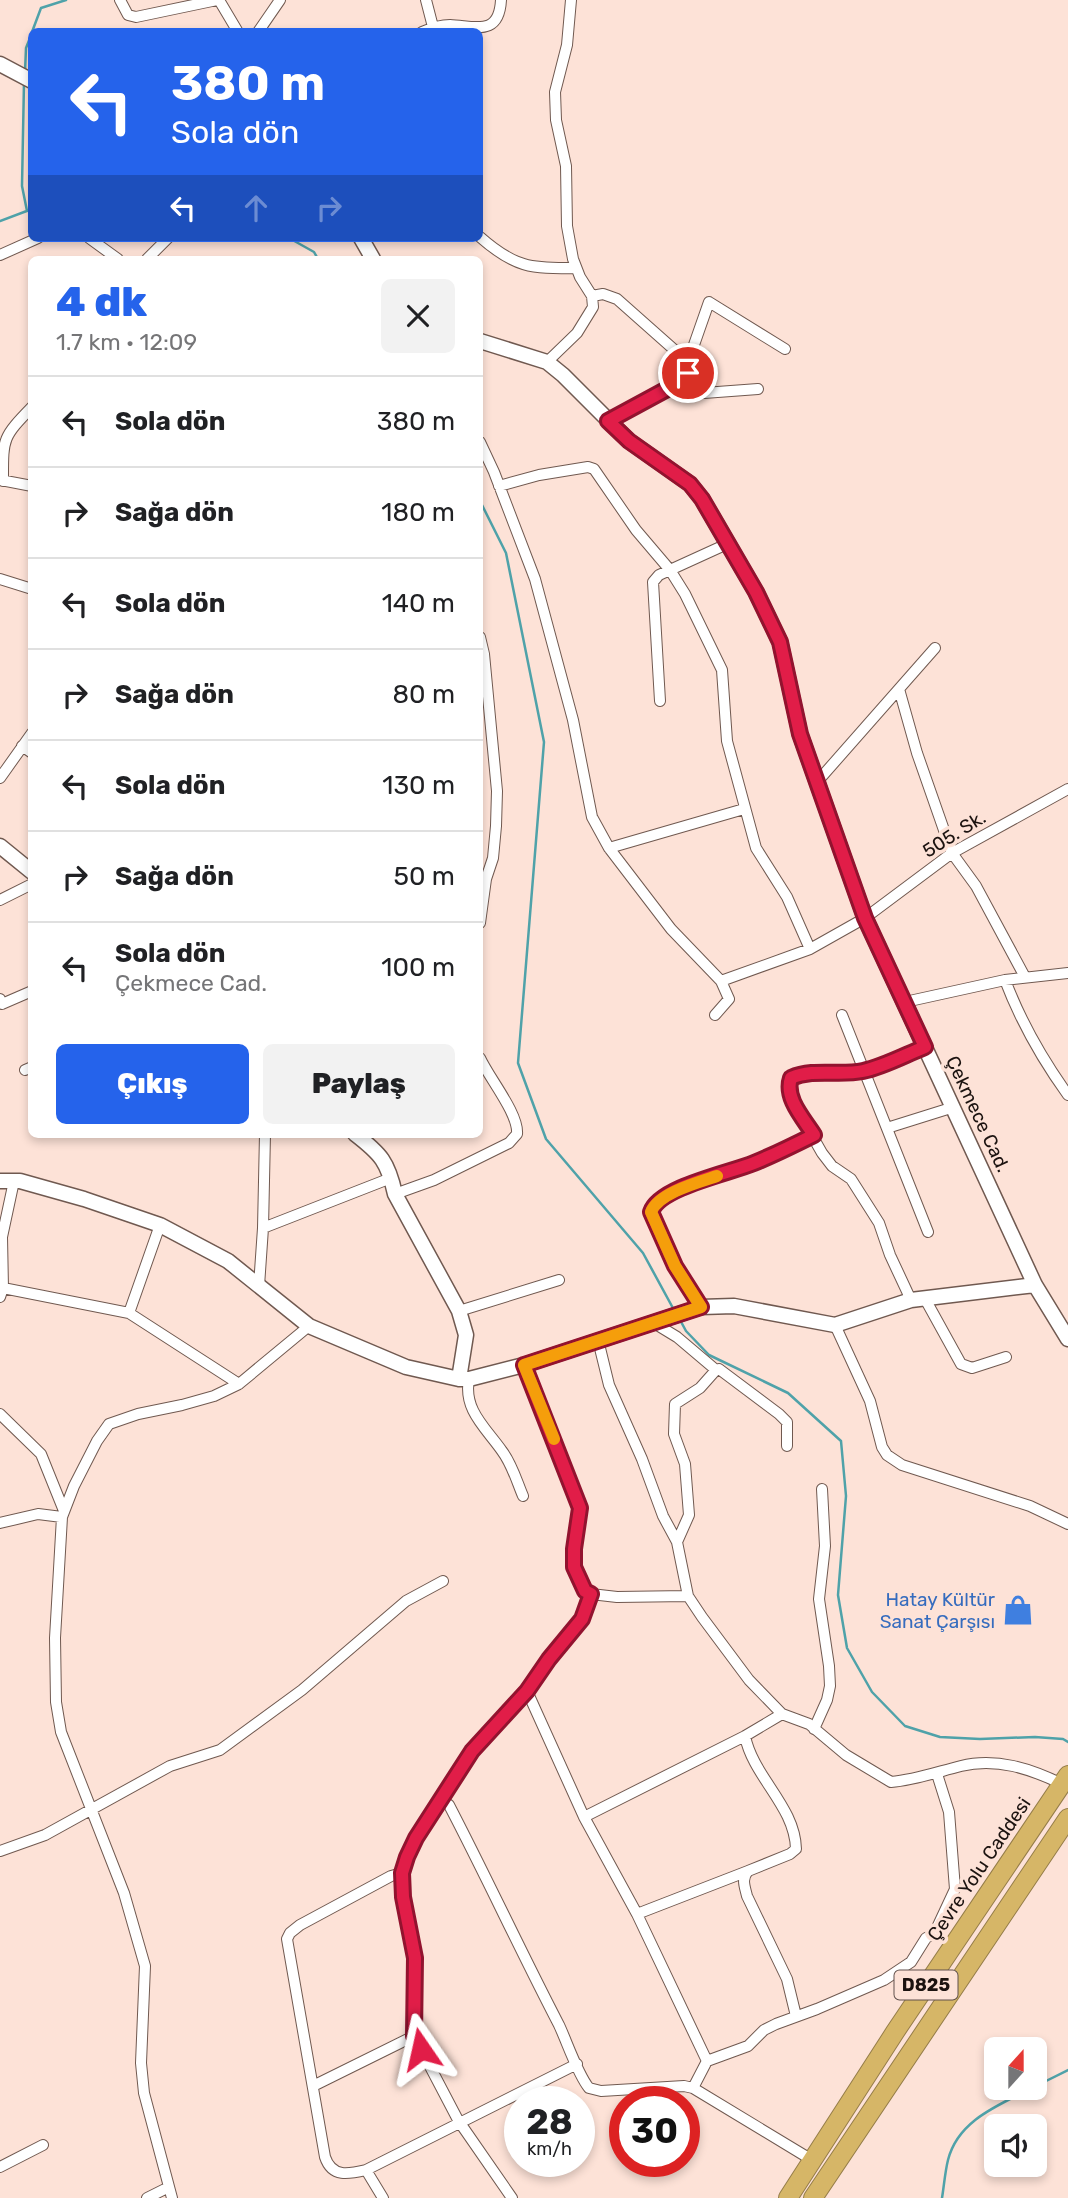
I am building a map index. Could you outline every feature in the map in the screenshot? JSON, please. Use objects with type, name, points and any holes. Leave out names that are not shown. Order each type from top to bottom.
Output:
[{"type":"highway","name":"Çevre Yolu Caddesi","points":[[788,2198],[895,2032],[1065,1779]]},
{"type":"highway","name":"D825","points":[[813,2198],[1068,1818]]},
{"type":"street","points":[[120,0],[128,15],[136,17],[218,0],[236,28]]},
{"type":"street","points":[[261,28],[280,0]]},
{"type":"street","points":[[426,0],[433,27],[450,25],[466,28]]},
{"type":"street","points":[[483,28],[492,24],[500,12],[501,0]]},
{"type":"street","points":[[547,362],[577,333],[593,307],[592,296],[575,268],[567,226],[566,166],[556,120],[555,92],[567,45],[571,0]]},
{"type":"street","points":[[0,64],[28,79]]},
{"type":"street","points":[[483,239],[516,264],[542,269],[575,268]]},
{"type":"street","points":[[0,254],[28,242]]},
{"type":"street","points":[[95,242],[114,256]]},
{"type":"street","points":[[150,256],[164,242]]},
{"type":"street","points":[[592,296],[603,294],[617,299],[688,362]]},
{"type":"street","points":[[687,385],[688,362],[709,302],[785,349]]},
{"type":"street","name":"Çekmece Cad.","points":[[483,342],[547,362],[629,441],[690,484],[702,499],[756,592],[780,642],[800,734],[865,918],[1035,1285],[1068,1339]]},
{"type":"street","points":[[608,421],[669,388],[687,385],[704,393],[758,389]]},
{"type":"street","points":[[28,411],[10,430],[3,445],[2,480],[28,485]]},
{"type":"street","points":[[0,424],[10,430]]},
{"type":"street","points":[[483,449],[535,579],[573,720],[592,817],[609,848],[671,929],[721,981],[729,999],[715,1015]]},
{"type":"street","points":[[499,486],[539,475],[588,467],[594,469],[636,530],[670,570],[685,594],[722,670],[727,741],[756,848],[787,897],[810,949]]},
{"type":"street","points":[[660,701],[653,582],[659,575],[727,544]]},
{"type":"street","points":[[0,579],[28,589]]},
{"type":"street","points":[[817,782],[935,648]]},
{"type":"street","points":[[483,654],[497,791],[492,858],[483,901]]},
{"type":"street","points":[[899,690],[952,853],[976,886],[1025,977]]},
{"type":"street","points":[[0,778],[27,749]]},
{"type":"street","name":"505. Sk.","points":[[721,981],[810,949],[865,918],[952,853],[1068,789]]},
{"type":"street","points":[[609,848],[744,809]]},
{"type":"street","points":[[0,846],[28,869]]},
{"type":"street","points":[[483,874],[486,879]]},
{"type":"street","points":[[0,900],[28,886]]},
{"type":"street","points":[[905,1002],[1004,980],[1068,973]]},
{"type":"street","points":[[1004,980],[1023,1024],[1068,1095]]},
{"type":"street","points":[[0,999],[2,1004],[28,992]]},
{"type":"street","points":[[842,1015],[928,1233]]},
{"type":"street","points":[[925,1047],[865,1071],[801,1074],[791,1078],[789,1089],[793,1102],[832,1166],[851,1178],[879,1223],[890,1255],[961,1364],[972,1368],[1006,1357]]},
{"type":"street","points":[[395,1194],[434,1180],[509,1143],[517,1134],[518,1126],[512,1113],[483,1065]]},
{"type":"street","points":[[887,1128],[954,1107]]},
{"type":"street","points":[[701,1307],[675,1266],[651,1212],[653,1206],[680,1189],[753,1164],[814,1135]]},
{"type":"street","points":[[259,1286],[264,1228],[265,1138]]},
{"type":"street","points":[[360,1138],[378,1152],[391,1178],[395,1194],[459,1311],[466,1335],[464,1379],[472,1410],[503,1452],[523,1496]]},
{"type":"street","points":[[264,1228],[391,1178]]},
{"type":"street","points":[[239,1384],[130,1313],[1,1293],[7,1181],[84,1199],[160,1225],[228,1261],[309,1326],[406,1367],[464,1379],[524,1365],[701,1307],[734,1306],[835,1325],[917,1298],[1035,1285]]},
{"type":"street","points":[[130,1313],[160,1225]]},
{"type":"street","points":[[459,1311],[559,1280]]},
{"type":"street","points":[[654,1322],[787,1422],[787,1446]]},
{"type":"street","points":[[835,1325],[870,1401],[882,1447],[887,1455],[902,1465],[1030,1506],[1068,1524]]},
{"type":"street","points":[[148,2198],[171,2193],[144,2093],[141,2063],[145,1966],[127,1904],[61,1732],[56,1702],[55,1638],[63,1514],[97,1441],[109,1424],[138,1414],[214,1396],[239,1384],[309,1326]]},
{"type":"street","points":[[598,1339],[609,1385],[642,1459],[663,1516],[677,1542],[688,1596],[729,1655],[782,1714],[802,1720],[846,1755],[891,1782],[937,1774],[962,1765],[992,1763],[1017,1766],[1065,1779]]},
{"type":"street","points":[[524,1365],[580,1508],[574,1567],[585,1591],[617,1597],[688,1596]]},
{"type":"street","points":[[677,1542],[689,1515],[685,1464],[674,1434],[675,1404],[701,1388],[716,1370]]},
{"type":"street","points":[[0,1413],[41,1454],[63,1514]]},
{"type":"street","points":[[814,1729],[830,1686],[819,1599],[825,1546],[822,1489]]},
{"type":"street","points":[[0,1523],[38,1514],[63,1514]]},
{"type":"street","points":[[0,1851],[46,1835],[170,1766],[220,1750],[302,1690],[406,1601],[443,1581]]},
{"type":"street","points":[[512,2198],[461,2124],[414,2036],[415,1958],[403,1897],[402,1873],[416,1838],[472,1751],[527,1691],[582,1619],[591,1594]]},
{"type":"street","points":[[527,1691],[584,1817],[637,1913],[707,2061]]},
{"type":"street","points":[[584,1817],[745,1736],[782,1714]]},
{"type":"street","points":[[637,1913],[748,1871],[796,1849],[795,1834],[776,1794],[748,1749],[745,1736]]},
{"type":"street","points":[[694,2086],[707,2061],[748,2046],[764,2030],[884,1980],[911,1962],[926,1938],[934,1934],[955,1889],[949,1812],[937,1774]]},
{"type":"street","points":[[442,1800],[449,1805],[494,1891],[586,2084],[596,2090],[609,2090]]},
{"type":"street","points":[[748,1871],[744,1876],[747,1896],[787,1979],[796,2016]]},
{"type":"street","points":[[402,1873],[391,1876],[300,1925],[287,1939],[325,2157],[329,2166],[342,2174],[366,2169],[577,2064]]},
{"type":"street","points":[[313,2085],[414,2036]]},
{"type":"street","points":[[700,2092],[812,2160]]},
{"type":"street","points":[[0,2167],[43,2145]]},
{"type":"street","points":[[366,2169],[383,2198]]},
{"type":"waterway","points":[[34,28],[41,8],[66,0]]},
{"type":"waterway","points":[[25,72],[28,43]]},
{"type":"waterway","points":[[24,82],[22,186],[27,211]]},
{"type":"waterway","points":[[0,221],[28,210]]},
{"type":"waterway","points":[[296,242],[316,256]]},
{"type":"waterway","points":[[483,507],[506,553],[544,742],[518,1063],[546,1139],[643,1253],[674,1310]]},
{"type":"waterway","points":[[679,1318],[686,1331],[709,1355],[788,1393],[841,1441],[846,1496],[838,1595],[847,1648],[872,1692],[905,1726],[940,1737],[1035,1737],[1063,1739],[1068,1742]]},
{"type":"waterway","points":[[1047,2080],[1068,2070]]},
{"type":"waterway","points":[[942,2198],[948,2160],[961,2134],[981,2115],[1009,2100]]},
{"type":"slow traffic","points":[[554,1439],[524,1365],[701,1307],[675,1266],[651,1212],[659,1200],[680,1189],[717,1176]]},
{"type":"place","name":"Hatay Kültür Sanat Çarşısı","points":[[1018,1610]]},
{"type":"route","points":[[421,2049],[414,2036],[415,1958],[403,1897],[402,1873],[407,1857],[416,1838],[472,1751],[527,1691],[582,1619],[591,1594],[585,1591],[574,1567],[580,1508],[524,1365],[701,1307],[675,1266],[651,1212],[653,1206],[680,1189],[753,1164],[814,1135],[793,1102],[789,1089],[791,1078],[801,1074],[865,1071],[925,1047],[865,918],[800,734],[780,642],[756,592],[702,499],[690,484],[629,441],[608,421],[669,388],[687,385],[688,373]]}]
